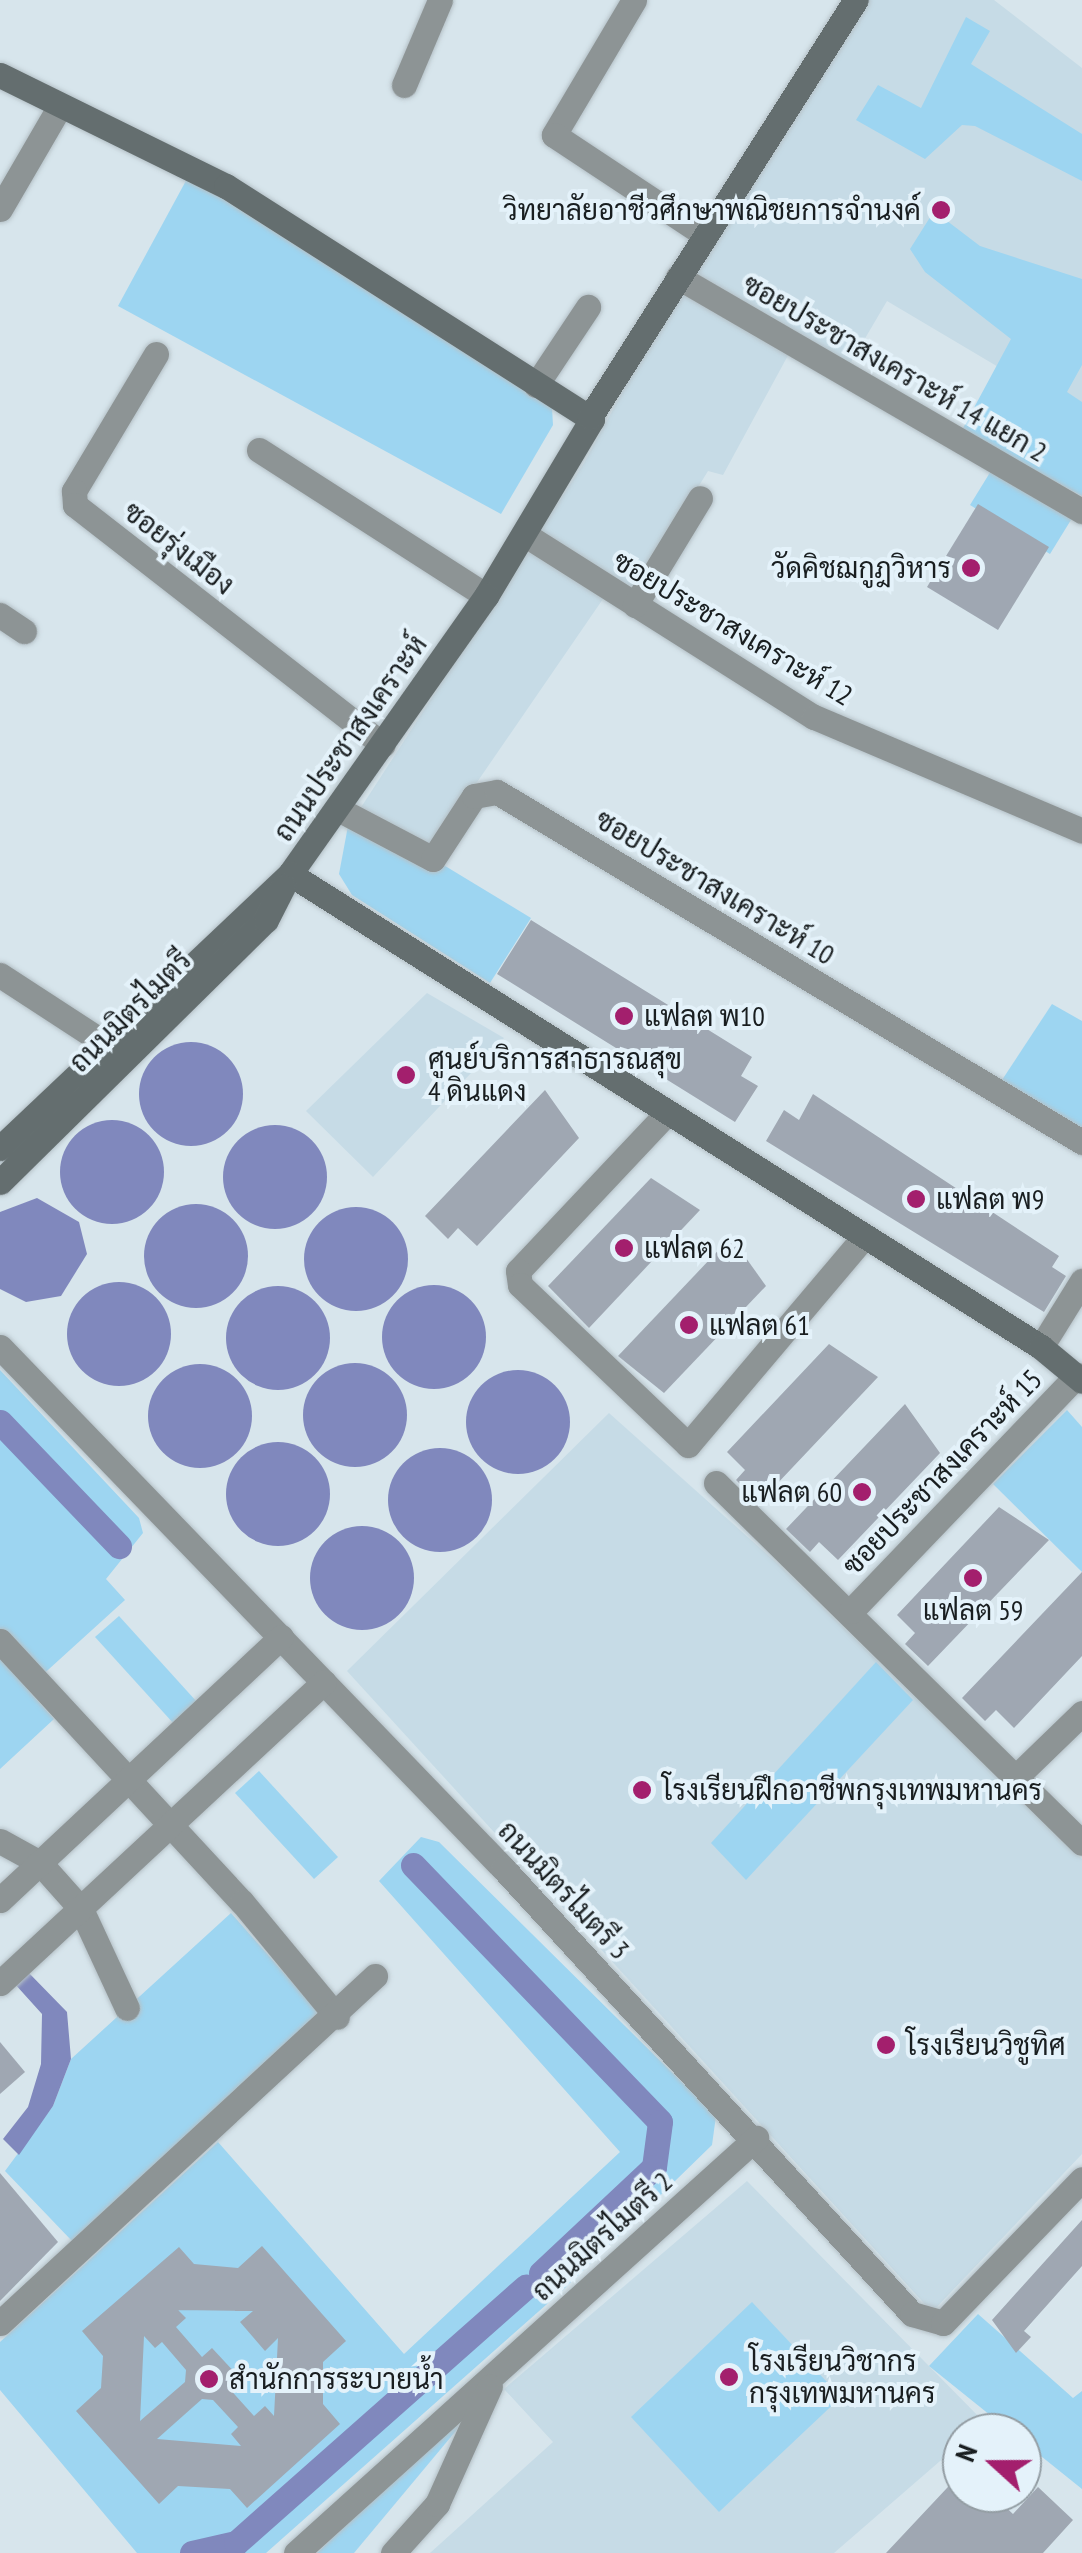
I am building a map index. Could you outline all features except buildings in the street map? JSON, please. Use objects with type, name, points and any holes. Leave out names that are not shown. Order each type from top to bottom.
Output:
[{"type":"main road","name":"ถนนประชาสงเคราะห์","points":[[856,0],[590,417],[486,596],[290,874],[1041,1348],[1079,1378]]},
{"type":"main road","points":[[0,76],[226,186],[590,417]]},
{"type":"main road","name":"ถนนมิตรไมตรี","points":[[0,1182],[116,1052],[266,920],[290,874]]},
{"type":"main road","points":[[0,1148],[116,1052]]},
{"type":"street","points":[[404,85],[440,0]]},
{"type":"street","points":[[634,0],[554,135],[705,235]]},
{"type":"street","points":[[0,209],[60,106]]},
{"type":"street","name":"ซอยประชาสงเคราะห์ 14 แยก 2","points":[[678,277],[1082,511]]},
{"type":"street","points":[[536,384],[588,307]]},
{"type":"street","name":"ซอยรุ่งเมือง","points":[[156,354],[74,490],[75,505],[383,745]]},
{"type":"street","points":[[259,450],[486,596]]},
{"type":"street","points":[[635,605],[700,498]]},
{"type":"street","name":"ซอยประชาสงเคราะห์ 12","points":[[524,534],[814,716],[1082,831]]},
{"type":"street","points":[[0,615],[24,630]]},
{"type":"street","name":"ซอยประชาสงเคราะห์ 10","points":[[338,810],[433,859],[474,796],[497,792],[1082,1142]]},
{"type":"street","points":[[0,975],[116,1052]]},
{"type":"street","points":[[666,1113],[518,1271],[520,1285],[688,1445],[864,1237]]},
{"type":"street","points":[[1041,1348],[1082,1281]]},
{"type":"street","name":"ถนนมิตรไมตรี 3","points":[[0,1346],[756,2138],[912,2314],[934,2326],[1082,2178]]},
{"type":"street","name":"ซอยประชาสงเคราะห์ 15","points":[[850,1611],[1079,1378]]},
{"type":"street","points":[[716,1484],[850,1611],[1082,1843]]},
{"type":"street","points":[[0,1900],[280,1638]]},
{"type":"street","points":[[0,1641],[171,1825],[335,2015]]},
{"type":"street","points":[[0,1984],[324,1682]]},
{"type":"street","points":[[1016,1777],[1082,1713]]},
{"type":"street","points":[[0,1841],[40,1863],[81,1908],[127,2008]]},
{"type":"street","points":[[0,2323],[374,1976]]},
{"type":"street","name":"ถนนมิตรไมตรี 2","points":[[296,2553],[492,2381],[756,2138]]},
{"type":"street","name":"ถนนมิตรไมตรี 2","points":[[393,2553],[438,2504],[492,2381]]},
{"type":"shaded area","points":[[855,0],[994,0],[1082,68],[1082,496],[962,430],[1000,368],[887,301],[850,364],[798,337],[723,475],[708,471],[636,588],[616,580],[427,855],[358,812],[584,463],[688,271]]},
{"type":"shaded area","points":[[966,17],[990,31],[971,64],[1082,134],[1082,181],[975,126],[962,125],[925,159],[856,120],[878,85],[921,108]]},
{"type":"shaded area","points":[[188,177],[552,408],[553,425],[501,514],[118,306]]},
{"type":"shaded area","points":[[934,211],[980,246],[1082,279],[1082,365],[1067,392],[1082,402],[1082,496],[962,430],[1011,339],[925,272],[910,249]]},
{"type":"shaded area","points":[[994,466],[1074,515],[1050,554],[970,505]]},
{"type":"shaded area","points":[[348,826],[427,855],[531,918],[490,983],[352,895],[339,874]]},
{"type":"shaded area","name":"ศูนย์บริการสาธารณสุข 4 ดินแดง","points":[[427,993],[504,1038],[373,1177],[306,1111]]},
{"type":"shaded area","points":[[1052,1004],[1082,1021],[1082,1132],[1000,1083]]},
{"type":"shaded area","points":[[191,1042],[211,1046],[228,1057],[239,1074],[243,1094],[239,1114],[228,1131],[211,1142],[191,1146],[171,1142],[154,1131],[143,1114],[139,1094],[143,1074],[154,1057],[171,1046]]},
{"type":"shaded area","points":[[112,1120],[132,1124],[149,1135],[160,1152],[164,1172],[160,1192],[149,1209],[132,1220],[112,1224],[92,1220],[75,1209],[64,1192],[60,1172],[64,1152],[75,1135],[92,1124]]},
{"type":"shaded area","points":[[275,1125],[295,1129],[312,1140],[323,1157],[327,1177],[323,1197],[312,1214],[295,1225],[275,1229],[255,1225],[238,1214],[227,1197],[223,1177],[227,1157],[238,1140],[255,1129]]},
{"type":"shaded area","points":[[37,1198],[79,1222],[87,1254],[61,1296],[26,1302],[0,1289],[0,1212]]},
{"type":"shaded area","points":[[196,1204],[216,1208],[233,1219],[244,1236],[248,1256],[244,1276],[233,1293],[216,1304],[196,1308],[176,1304],[159,1293],[148,1276],[144,1256],[148,1236],[159,1219],[176,1208]]},
{"type":"shaded area","points":[[356,1207],[376,1211],[393,1222],[404,1239],[408,1259],[404,1279],[393,1296],[376,1307],[356,1311],[336,1307],[319,1296],[308,1279],[304,1259],[308,1239],[319,1222],[336,1211]]},
{"type":"shaded area","points":[[119,1282],[139,1286],[156,1297],[167,1314],[171,1334],[167,1354],[156,1371],[139,1382],[119,1386],[99,1382],[82,1371],[71,1354],[67,1334],[71,1314],[82,1297],[99,1286]]},
{"type":"shaded area","points":[[434,1285],[454,1289],[471,1300],[482,1317],[486,1337],[482,1357],[471,1374],[454,1385],[434,1389],[414,1385],[397,1374],[386,1357],[382,1337],[386,1317],[397,1300],[414,1289]]},
{"type":"shaded area","points":[[278,1286],[298,1290],[315,1301],[326,1318],[330,1338],[326,1358],[315,1375],[298,1386],[278,1390],[258,1386],[241,1375],[230,1358],[226,1338],[230,1318],[241,1301],[258,1290]]},
{"type":"shaded area","points":[[355,1363],[375,1367],[392,1378],[403,1395],[407,1415],[403,1435],[392,1452],[375,1463],[355,1467],[335,1463],[318,1452],[307,1435],[303,1415],[307,1395],[318,1378],[335,1367]]},
{"type":"shaded area","points":[[200,1364],[220,1368],[237,1379],[248,1396],[252,1416],[248,1436],[237,1453],[220,1464],[200,1468],[180,1464],[163,1453],[152,1436],[148,1416],[152,1396],[163,1379],[180,1368]]},
{"type":"shaded area","points":[[0,1370],[139,1518],[143,1533],[106,1579],[125,1600],[27,1689],[54,1719],[0,1769]]},
{"type":"shaded area","points":[[518,1370],[538,1374],[555,1385],[566,1402],[570,1422],[566,1442],[555,1459],[538,1470],[518,1474],[498,1470],[481,1459],[470,1442],[466,1422],[470,1402],[481,1385],[498,1374]]},
{"type":"shaded area","points":[[1067,1410],[1082,1427],[1082,1572],[993,1484]]},
{"type":"shaded area","points":[[609,1413],[778,1564],[1082,1859],[1082,2154],[932,2312],[347,1671]]},
{"type":"shaded area","points":[[278,1442],[298,1446],[315,1457],[326,1474],[330,1494],[326,1514],[315,1531],[298,1542],[278,1546],[258,1542],[241,1531],[230,1514],[226,1494],[230,1474],[241,1457],[258,1446]]},
{"type":"shaded area","points":[[440,1448],[460,1452],[477,1463],[488,1480],[492,1500],[488,1520],[477,1537],[460,1548],[440,1552],[420,1548],[403,1537],[392,1520],[388,1500],[392,1480],[403,1463],[420,1452]]},
{"type":"shaded area","points":[[362,1526],[382,1530],[399,1541],[410,1558],[414,1578],[410,1598],[399,1615],[382,1626],[362,1630],[342,1626],[325,1615],[314,1598],[310,1578],[314,1558],[325,1541],[342,1530]]},
{"type":"shaded area","points":[[119,1616],[197,1702],[174,1724],[95,1637]]},
{"type":"shaded area","points":[[876,1662],[913,1700],[746,1880],[711,1843]]},
{"type":"shaded area","points":[[259,1771],[338,1857],[314,1879],[235,1793]]},
{"type":"shaded area","points":[[421,1837],[439,1842],[716,2116],[712,2145],[564,2289],[266,2553],[137,2553],[0,2390],[0,2342],[218,2142],[404,2354],[620,2152],[379,1881]]},
{"type":"shaded area","points":[[231,1913],[320,2014],[72,2241],[5,2171],[53,2106],[71,2059]]},
{"type":"shaded area","points":[[27,1971],[67,2012],[71,2059],[53,2106],[19,2155],[3,2139],[28,2107],[41,2064],[42,2014],[14,1983]]},
{"type":"shaded area","name":"โรงเรียนวิชากร กรุงเทพมหานคร","points":[[747,2181],[975,2413],[942,2413],[942,2459],[834,2553],[430,2553],[553,2442],[504,2389]]},
{"type":"shaded area","points":[[752,2302],[841,2397],[719,2512],[631,2417]]},
{"type":"shaded area","points":[[978,2314],[1073,2398],[1082,2391],[1082,2489],[1042,2457],[1042,2413],[987,2413],[929,2366]]},
{"type":"shaded area","points":[[470,2414],[354,2553],[317,2553],[450,2426]]},
{"type":"waterway","points":[[0,1422],[119,1546]]},
{"type":"waterway","points":[[413,1865],[660,2122],[654,2167],[541,2273]]},
{"type":"waterway","points":[[192,2553],[236,2543],[526,2286]]},
{"type":"place","name":"วิทยาลัยอาชีวศึกษาพณิชยการจำนงค์","points":[[941,210]]},
{"type":"place","name":"วัดคิชฌกูฎวิหาร","points":[[971,568]]},
{"type":"place","name":"แฟลต พ10","points":[[624,1016]]},
{"type":"place","name":"ศูนย์บริการสาธารณสุข 4 ดินแดง","points":[[406,1075]]},
{"type":"place","name":"แฟลต พ9","points":[[916,1199]]},
{"type":"place","name":"แฟลต 62","points":[[624,1248]]},
{"type":"place","name":"แฟลต 61","points":[[689,1325]]},
{"type":"place","name":"แฟลต 60","points":[[862,1492]]},
{"type":"place","name":"แฟลต 59","points":[[973,1578]]},
{"type":"place","name":"โรงเรียนฝึกอาชีพกรุงเทพมหานคร","points":[[642,1790]]},
{"type":"place","name":"โรงเรียนวิชูทิศ","points":[[886,2045]]},
{"type":"place","name":"โรงเรียนวิชากร กรุงเทพมหานคร","points":[[729,2377]]},
{"type":"place","name":"สำนักการระบายน้ำ","points":[[209,2379]]}]
